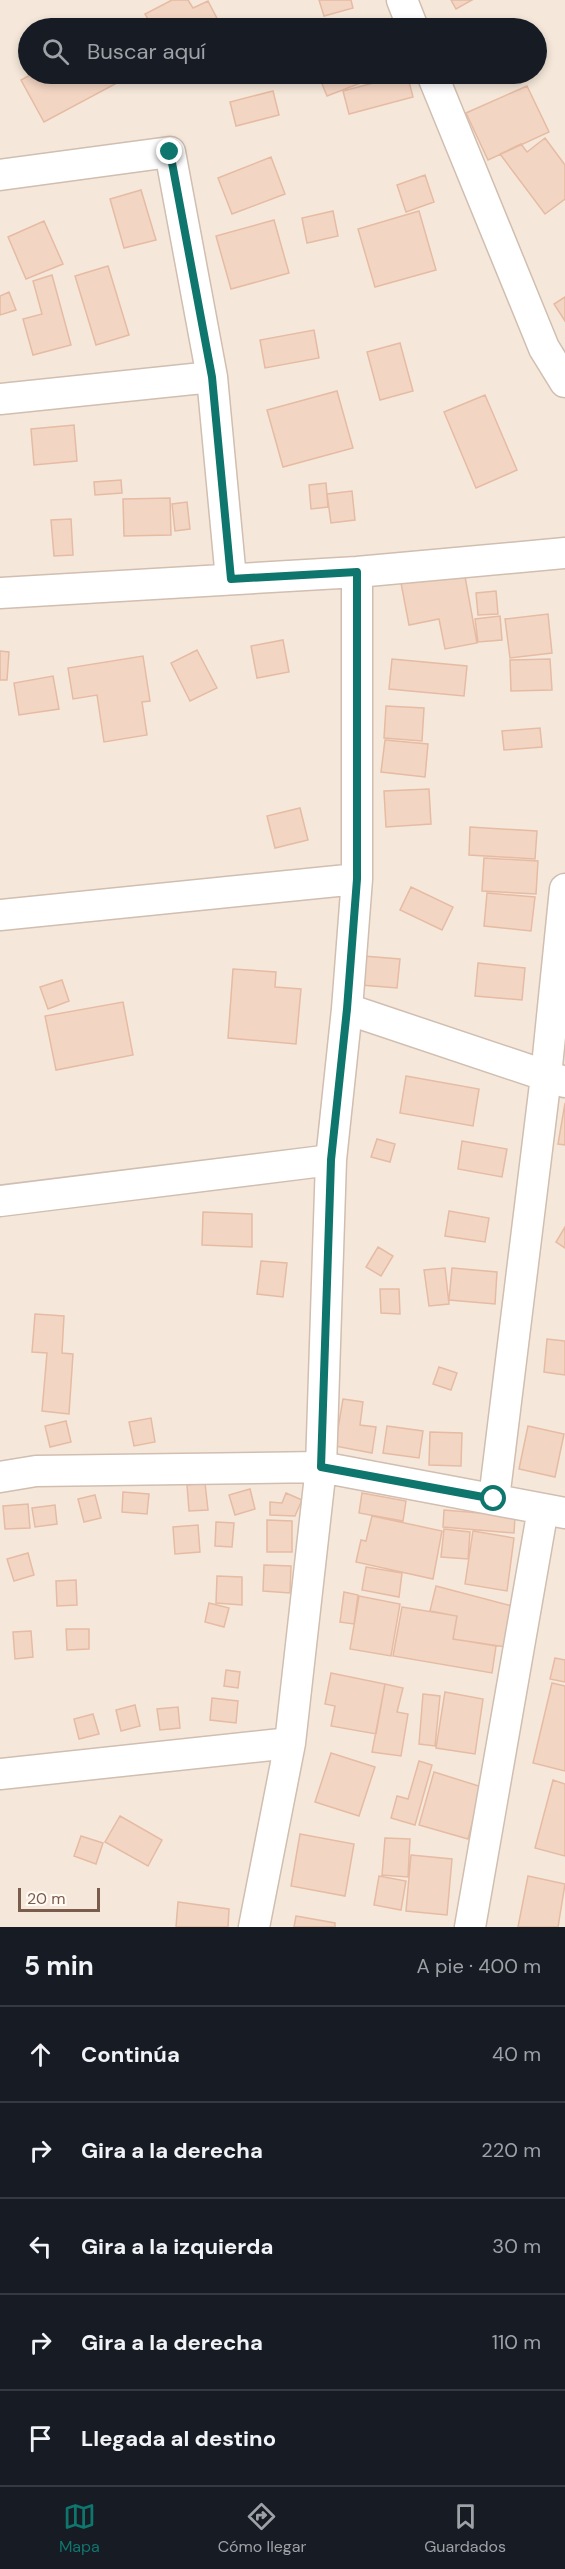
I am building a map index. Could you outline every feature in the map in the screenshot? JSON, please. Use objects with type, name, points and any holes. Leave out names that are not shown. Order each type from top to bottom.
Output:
[{"type":"street","points":[[402,0],[409,18]]},
{"type":"street","points":[[436,84],[544,348],[565,382]]},
{"type":"street","points":[[0,175],[170,152],[212,377],[231,579]]},
{"type":"street","points":[[0,399],[212,377]]},
{"type":"street","points":[[0,593],[357,572],[565,553]]},
{"type":"street","points":[[254,1927],[290,1743],[321,1467],[331,1160],[347,1009],[357,879],[357,572]]},
{"type":"street","points":[[0,915],[357,879]]},
{"type":"street","points":[[494,1499],[556,1079],[565,889]]},
{"type":"street","points":[[347,1009],[556,1079]]},
{"type":"street","points":[[0,1201],[331,1160]]},
{"type":"street","points":[[0,1477],[36,1471],[321,1467],[554,1511],[471,1927]]},
{"type":"street","points":[[0,1774],[290,1743]]},
{"type":"shaded area","points":[[0,0],[565,0],[565,1927],[0,1927]]},
{"type":"building","points":[[172,0],[188,0],[193,8],[208,1],[217,18],[147,18],[145,14]]},
{"type":"building","points":[[319,0],[351,0],[353,8],[324,16]]},
{"type":"building","points":[[451,0],[472,0],[456,9]]},
{"type":"building","points":[[23,84],[115,84],[44,122]]},
{"type":"building","points":[[322,84],[358,84],[327,96]]},
{"type":"building","points":[[369,84],[410,84],[413,97],[349,114],[343,91]]},
{"type":"building","points":[[527,86],[549,132],[488,160],[466,113]]},
{"type":"building","points":[[273,91],[279,115],[236,126],[230,102]]},
{"type":"building","points":[[545,138],[565,165],[565,199],[545,214],[500,154],[521,144],[527,152]]},
{"type":"building","points":[[271,157],[285,194],[232,214],[218,178]]},
{"type":"building","points":[[425,175],[434,202],[406,212],[397,185]]},
{"type":"building","points":[[141,190],[156,240],[124,248],[110,199]]},
{"type":"building","points":[[333,211],[338,236],[307,243],[302,218]]},
{"type":"building","points":[[419,211],[436,270],[375,287],[358,229]]},
{"type":"building","points":[[274,220],[289,273],[231,289],[216,236]]},
{"type":"building","points":[[44,221],[63,264],[26,279],[8,237]]},
{"type":"building","points":[[108,266],[129,335],[96,345],[75,276]]},
{"type":"building","points":[[52,275],[71,345],[33,355],[23,319],[42,314],[33,281]]},
{"type":"building","points":[[9,292],[16,310],[0,315],[0,296]]},
{"type":"building","points":[[565,297],[565,321],[554,304]]},
{"type":"building","points":[[314,330],[319,358],[265,368],[260,340]]},
{"type":"building","points":[[400,343],[413,391],[380,400],[367,352]]},
{"type":"building","points":[[337,391],[353,448],[283,467],[267,410]]},
{"type":"building","points":[[485,395],[517,470],[476,488],[444,412]]},
{"type":"building","points":[[74,425],[77,461],[34,465],[31,429]]},
{"type":"building","points":[[121,480],[122,493],[95,495],[94,482]]},
{"type":"building","points":[[326,483],[328,507],[311,509],[309,485]]},
{"type":"building","points":[[352,491],[355,520],[331,523],[327,494]]},
{"type":"building","points":[[170,498],[171,535],[124,536],[123,499]]},
{"type":"building","points":[[187,502],[190,529],[175,531],[172,504]]},
{"type":"building","points":[[71,519],[73,555],[54,556],[51,520]]},
{"type":"building","points":[[464,571],[477,643],[445,649],[439,619],[409,625],[401,583]]},
{"type":"building","points":[[496,591],[498,614],[478,615],[476,593]]},
{"type":"building","points":[[548,614],[552,653],[510,658],[505,619]]},
{"type":"building","points":[[500,616],[502,640],[478,642],[475,619]]},
{"type":"building","points":[[283,640],[289,672],[257,678],[251,646]]},
{"type":"building","points":[[197,650],[217,688],[190,701],[171,663]]},
{"type":"building","points":[[0,651],[9,652],[7,680],[0,680]]},
{"type":"building","points":[[143,656],[150,701],[142,702],[147,735],[104,742],[97,695],[73,699],[68,668]]},
{"type":"building","points":[[392,659],[467,666],[464,696],[389,689]]},
{"type":"building","points":[[550,659],[552,690],[511,691],[510,660]]},
{"type":"building","points":[[53,676],[59,709],[19,715],[14,683]]},
{"type":"building","points":[[386,706],[424,708],[422,741],[384,738]]},
{"type":"building","points":[[540,728],[542,747],[504,750],[502,731]]},
{"type":"building","points":[[385,740],[428,744],[425,777],[381,772]]},
{"type":"building","points":[[429,789],[431,824],[386,827],[384,791]]},
{"type":"building","points":[[300,808],[308,840],[275,848],[267,816]]},
{"type":"building","points":[[470,827],[537,831],[535,859],[469,855]]},
{"type":"building","points":[[484,858],[538,861],[536,894],[482,891]]},
{"type":"building","points":[[411,887],[453,907],[442,930],[400,910]]},
{"type":"building","points":[[487,893],[535,897],[531,931],[484,926]]},
{"type":"building","points":[[363,956],[400,959],[397,988],[361,985]]},
{"type":"building","points":[[478,963],[525,968],[522,1000],[475,996]]},
{"type":"building","points":[[233,969],[276,972],[275,987],[301,989],[296,1044],[228,1038]]},
{"type":"building","points":[[62,980],[69,1001],[48,1009],[40,987]]},
{"type":"building","points":[[123,1002],[133,1055],[56,1070],[45,1016]]},
{"type":"building","points":[[406,1076],[479,1089],[473,1126],[400,1113]]},
{"type":"building","points":[[565,1103],[565,1145],[558,1144]]},
{"type":"building","points":[[377,1139],[395,1144],[390,1162],[371,1157]]},
{"type":"building","points":[[462,1141],[507,1149],[502,1177],[458,1169]]},
{"type":"building","points":[[449,1211],[489,1218],[485,1242],[445,1236]]},
{"type":"building","points":[[203,1212],[252,1214],[252,1247],[202,1245]]},
{"type":"building","points":[[565,1227],[565,1248],[556,1242]]},
{"type":"building","points":[[378,1247],[393,1256],[381,1276],[366,1267]]},
{"type":"building","points":[[261,1261],[287,1263],[283,1297],[257,1294]]},
{"type":"building","points":[[445,1268],[449,1304],[429,1306],[424,1270]]},
{"type":"building","points":[[452,1268],[497,1272],[495,1304],[449,1300]]},
{"type":"building","points":[[380,1289],[399,1289],[400,1314],[381,1313]]},
{"type":"building","points":[[35,1314],[64,1316],[62,1353],[73,1354],[69,1414],[42,1411],[47,1353],[32,1352]]},
{"type":"building","points":[[547,1339],[565,1341],[565,1375],[544,1372]]},
{"type":"building","points":[[439,1367],[457,1373],[451,1390],[433,1384]]},
{"type":"building","points":[[343,1399],[363,1402],[360,1425],[376,1427],[372,1453],[335,1446]]},
{"type":"building","points":[[151,1418],[155,1442],[134,1446],[129,1422]]},
{"type":"building","points":[[66,1421],[71,1442],[50,1447],[45,1426]]},
{"type":"building","points":[[387,1426],[423,1431],[419,1458],[383,1453]]},
{"type":"building","points":[[528,1426],[564,1434],[555,1477],[519,1469]]},
{"type":"building","points":[[430,1432],[462,1433],[461,1466],[429,1465]]},
{"type":"building","points":[[205,1483],[208,1510],[189,1511],[187,1485]]},
{"type":"building","points":[[250,1489],[255,1509],[235,1515],[229,1495]]},
{"type":"building","points":[[123,1492],[149,1494],[147,1514],[122,1512]]},
{"type":"building","points":[[286,1493],[302,1500],[295,1516],[270,1515],[270,1502],[282,1503]]},
{"type":"building","points":[[362,1493],[406,1501],[403,1521],[359,1513]]},
{"type":"building","points":[[95,1495],[101,1518],[84,1522],[78,1499]]},
{"type":"building","points":[[28,1504],[30,1528],[5,1529],[3,1506]]},
{"type":"building","points":[[55,1505],[57,1524],[35,1527],[32,1508]]},
{"type":"building","points":[[444,1510],[515,1516],[514,1533],[443,1527]]},
{"type":"building","points":[[372,1516],[442,1531],[433,1579],[356,1562],[361,1540],[366,1541]]},
{"type":"building","points":[[267,1520],[292,1521],[292,1552],[267,1552]]},
{"type":"building","points":[[216,1522],[234,1523],[232,1547],[215,1546]]},
{"type":"building","points":[[198,1525],[200,1552],[175,1554],[173,1527]]},
{"type":"building","points":[[444,1529],[470,1532],[468,1559],[441,1557]]},
{"type":"building","points":[[473,1531],[514,1538],[507,1591],[465,1584]]},
{"type":"building","points":[[28,1553],[34,1575],[14,1581],[7,1559]]},
{"type":"building","points":[[264,1565],[291,1566],[290,1593],[263,1591]]},
{"type":"building","points":[[366,1567],[402,1573],[399,1597],[362,1590]]},
{"type":"building","points":[[217,1576],[242,1577],[242,1605],[216,1603]]},
{"type":"building","points":[[76,1580],[77,1605],[57,1606],[56,1581]]},
{"type":"building","points":[[436,1586],[516,1607],[506,1647],[453,1639],[457,1616],[430,1611]]},
{"type":"building","points":[[344,1592],[358,1595],[354,1624],[340,1622]]},
{"type":"building","points":[[359,1596],[400,1604],[391,1656],[350,1649]]},
{"type":"building","points":[[209,1603],[229,1608],[224,1627],[205,1622]]},
{"type":"building","points":[[402,1607],[457,1616],[453,1639],[496,1646],[492,1673],[393,1656]]},
{"type":"building","points":[[66,1629],[89,1629],[89,1649],[67,1650]]},
{"type":"building","points":[[31,1631],[33,1657],[15,1659],[13,1632]]},
{"type":"building","points":[[555,1658],[565,1660],[565,1682],[550,1679]]},
{"type":"building","points":[[226,1670],[240,1672],[238,1688],[224,1686]]},
{"type":"building","points":[[331,1673],[385,1684],[376,1734],[331,1726],[335,1706],[325,1704]]},
{"type":"building","points":[[552,1683],[565,1686],[565,1771],[533,1763]]},
{"type":"building","points":[[385,1684],[403,1688],[397,1712],[408,1714],[401,1756],[372,1752]]},
{"type":"building","points":[[445,1692],[483,1699],[475,1754],[436,1748]]},
{"type":"building","points":[[423,1694],[440,1696],[435,1746],[419,1744]]},
{"type":"building","points":[[212,1698],[238,1701],[236,1723],[210,1720]]},
{"type":"building","points":[[135,1705],[140,1726],[121,1731],[116,1710]]},
{"type":"building","points":[[178,1707],[180,1728],[160,1730],[157,1709]]},
{"type":"building","points":[[93,1714],[99,1734],[79,1739],[74,1719]]},
{"type":"building","points":[[331,1753],[375,1767],[359,1816],[315,1802]]},
{"type":"building","points":[[419,1761],[432,1765],[415,1825],[391,1818],[397,1796],[408,1799]]},
{"type":"building","points":[[434,1772],[482,1787],[468,1839],[419,1825]]},
{"type":"building","points":[[553,1780],[565,1784],[565,1856],[535,1848]]},
{"type":"building","points":[[120,1816],[162,1840],[148,1866],[105,1842]]},
{"type":"building","points":[[300,1834],[354,1844],[345,1896],[291,1886]]},
{"type":"building","points":[[81,1836],[103,1843],[96,1864],[74,1856]]},
{"type":"building","points":[[385,1838],[410,1839],[408,1877],[382,1875]]},
{"type":"building","points":[[411,1855],[452,1859],[447,1915],[406,1911]]},
{"type":"building","points":[[379,1876],[406,1881],[401,1910],[374,1905]]},
{"type":"building","points":[[528,1876],[565,1884],[558,1927],[518,1927]]},
{"type":"building","points":[[178,1902],[229,1909],[228,1927],[176,1927]]},
{"type":"building","points":[[296,1916],[335,1923],[335,1927],[294,1927]]},
{"type":"route","points":[[170,152],[212,377],[231,579],[357,572],[357,879],[347,1009],[331,1160],[321,1467],[494,1499]]}]
